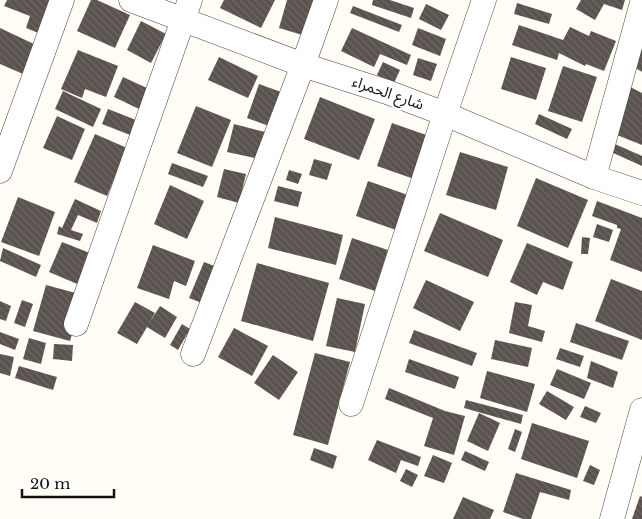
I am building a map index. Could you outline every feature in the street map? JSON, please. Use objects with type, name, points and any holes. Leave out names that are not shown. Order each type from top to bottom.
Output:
[{"type":"street","points":[[0,171],[62,0]]},
{"type":"street","name":"شارع الحمراء","points":[[131,0],[186,10],[303,65],[387,92],[445,114],[594,177],[642,193]]},
{"type":"street","points":[[192,354],[303,65],[326,0]]},
{"type":"street","points":[[351,404],[484,0]]},
{"type":"street","points":[[594,177],[642,3]]},
{"type":"street","points":[[76,324],[186,10]]},
{"type":"street","points":[[612,519],[642,410]]},
{"type":"building","points":[[7,0],[54,0],[41,34],[26,28],[30,16],[4,6]]},
{"type":"building","points":[[91,0],[97,0],[130,15],[115,48],[77,31]]},
{"type":"building","points":[[224,0],[275,0],[261,28],[220,8]]},
{"type":"building","points":[[287,0],[319,0],[309,37],[279,28]]},
{"type":"building","points":[[373,0],[390,0],[414,8],[411,18],[372,5]]},
{"type":"building","points":[[581,0],[625,0],[622,10],[604,4],[595,20],[576,9]]},
{"type":"building","points":[[517,3],[552,14],[549,24],[514,14]]},
{"type":"building","points":[[426,4],[449,15],[441,30],[419,19]]},
{"type":"building","points":[[353,6],[402,25],[399,32],[350,13]]},
{"type":"building","points":[[141,21],[166,34],[151,63],[127,50]]},
{"type":"building","points":[[519,25],[563,40],[570,27],[589,36],[591,31],[616,41],[604,71],[586,64],[585,66],[559,53],[557,60],[512,45]]},
{"type":"building","points":[[0,28],[36,45],[23,74],[0,64]]},
{"type":"building","points":[[352,28],[411,55],[407,65],[380,54],[374,67],[341,51]]},
{"type":"building","points":[[418,28],[446,39],[440,56],[412,45]]},
{"type":"building","points":[[642,38],[642,72],[634,67]]},
{"type":"building","points":[[78,50],[118,66],[106,97],[85,89],[82,98],[61,89]]},
{"type":"building","points":[[219,57],[258,76],[248,98],[208,80]]},
{"type":"building","points":[[511,57],[546,68],[536,100],[501,89]]},
{"type":"building","points":[[418,58],[437,64],[431,81],[413,75]]},
{"type":"building","points":[[383,62],[400,70],[394,83],[377,75]]},
{"type":"building","points":[[563,66],[597,77],[582,122],[548,111]]},
{"type":"building","points":[[123,77],[149,89],[139,109],[114,97]]},
{"type":"building","points":[[259,84],[281,92],[269,126],[247,118]]},
{"type":"building","points":[[624,84],[642,93],[642,145],[617,135]]},
{"type":"building","points":[[63,91],[101,109],[93,127],[55,109]]},
{"type":"building","points":[[320,97],[375,119],[359,160],[304,139]]},
{"type":"building","points":[[196,106],[231,120],[212,167],[177,153]]},
{"type":"building","points":[[108,109],[136,120],[130,135],[102,124]]},
{"type":"building","points":[[539,114],[572,129],[567,139],[535,124]]},
{"type":"building","points":[[57,116],[85,129],[72,160],[43,148]]},
{"type":"building","points":[[392,123],[429,136],[414,179],[377,166]]},
{"type":"building","points":[[234,124],[265,132],[259,159],[227,152]]},
{"type":"building","points":[[95,134],[127,148],[107,196],[74,182]]},
{"type":"building","points":[[615,144],[642,156],[642,166],[611,152]]},
{"type":"building","points":[[460,152],[508,167],[496,210],[446,195]]},
{"type":"building","points":[[314,159],[332,164],[327,180],[309,175]]},
{"type":"building","points":[[172,163],[208,176],[203,187],[168,174]]},
{"type":"building","points":[[224,169],[246,174],[239,203],[217,197]]},
{"type":"building","points":[[289,170],[302,174],[298,184],[286,180]]},
{"type":"building","points":[[536,178],[588,200],[568,248],[517,226]]},
{"type":"building","points":[[368,181],[408,195],[396,230],[356,216]]},
{"type":"building","points":[[170,185],[204,201],[187,239],[154,224]]},
{"type":"building","points":[[278,186],[302,192],[298,207],[274,201]]},
{"type":"building","points":[[18,197],[55,212],[39,256],[1,242]]},
{"type":"building","points":[[75,199],[101,211],[97,223],[78,215],[71,230],[83,234],[80,241],[57,234],[59,226],[62,228]]},
{"type":"building","points":[[597,201],[642,218],[642,272],[610,260],[621,229],[617,228],[617,225],[592,216]]},
{"type":"building","points":[[440,213],[503,240],[488,277],[424,251]]},
{"type":"building","points":[[275,217],[343,235],[336,265],[268,248]]},
{"type":"building","points":[[597,224],[613,230],[609,242],[593,237]]},
{"type":"building","points":[[582,237],[590,238],[588,254],[581,254]]},
{"type":"building","points":[[352,238],[388,250],[375,291],[339,279]]},
{"type":"building","points":[[62,242],[95,255],[82,286],[49,272]]},
{"type":"building","points":[[527,243],[573,262],[563,290],[543,282],[537,295],[510,282]]},
{"type":"building","points":[[153,245],[195,261],[186,286],[174,281],[169,299],[137,288]]},
{"type":"building","points":[[3,248],[41,265],[36,277],[0,261]]},
{"type":"building","points":[[204,262],[222,269],[207,305],[189,298]]},
{"type":"building","points":[[257,263],[329,283],[313,341],[241,321]]},
{"type":"building","points":[[611,279],[642,291],[642,340],[595,321]]},
{"type":"building","points":[[426,280],[474,302],[460,331],[413,308]]},
{"type":"building","points":[[46,285],[83,295],[70,341],[33,331]]},
{"type":"building","points":[[337,298],[365,304],[355,352],[326,346]]},
{"type":"building","points":[[22,300],[33,304],[25,327],[14,323]]},
{"type":"building","points":[[0,301],[11,306],[6,321],[0,319]]},
{"type":"building","points":[[135,302],[155,313],[148,325],[160,306],[177,317],[165,338],[147,327],[137,344],[117,333]]},
{"type":"building","points":[[515,302],[532,305],[528,326],[545,331],[542,342],[509,333]]},
{"type":"building","points":[[576,323],[629,341],[622,360],[570,342]]},
{"type":"building","points":[[182,324],[190,329],[178,350],[170,345]]},
{"type":"building","points":[[234,328],[268,346],[252,376],[218,357]]},
{"type":"building","points":[[414,330],[477,353],[472,366],[409,343]]},
{"type":"building","points":[[0,332],[19,339],[15,350],[0,344]]},
{"type":"building","points":[[29,338],[46,343],[41,364],[23,359]]},
{"type":"building","points":[[495,340],[532,348],[528,367],[491,359]]},
{"type":"building","points":[[54,344],[73,345],[72,361],[53,359]]},
{"type":"building","points":[[560,348],[584,356],[580,367],[556,359]]},
{"type":"building","points":[[315,353],[350,362],[328,445],[293,435]]},
{"type":"building","points":[[0,354],[14,357],[10,376],[0,373]]},
{"type":"building","points":[[273,355],[298,372],[279,400],[254,383]]},
{"type":"building","points":[[409,359],[459,377],[455,389],[405,372]]},
{"type":"building","points":[[591,361],[618,372],[613,388],[587,378]]},
{"type":"building","points":[[19,366],[57,377],[53,390],[15,378]]},
{"type":"building","points":[[557,369],[591,383],[584,399],[550,385]]},
{"type":"building","points":[[487,371],[535,384],[527,412],[480,398]]},
{"type":"building","points":[[389,388],[445,411],[465,416],[454,455],[424,446],[433,418],[385,399]]},
{"type":"building","points":[[547,391],[574,407],[566,420],[539,404]]},
{"type":"building","points":[[466,400],[523,415],[521,424],[464,408]]},
{"type":"building","points":[[585,406],[601,413],[596,423],[580,417]]},
{"type":"building","points":[[479,413],[500,423],[488,451],[467,441]]},
{"type":"building","points":[[532,423],[589,441],[577,478],[521,459]]},
{"type":"building","points":[[515,429],[522,432],[515,452],[508,449]]},
{"type":"building","points":[[377,440],[421,457],[418,466],[401,460],[396,473],[368,460]]},
{"type":"building","points":[[314,448],[337,456],[333,469],[310,460]]},
{"type":"building","points":[[465,451],[489,462],[485,471],[461,460]]},
{"type":"building","points":[[433,455],[452,463],[444,483],[424,476]]},
{"type":"building","points":[[590,465],[600,470],[594,485],[583,481]]},
{"type":"building","points":[[406,469],[418,475],[412,487],[400,481]]},
{"type":"building","points":[[516,473],[571,490],[569,500],[540,492],[531,519],[523,519],[503,512]]},
{"type":"building","points":[[640,496],[642,497],[642,519],[632,519]]},
{"type":"building","points":[[463,497],[494,510],[490,519],[453,519]]}]
